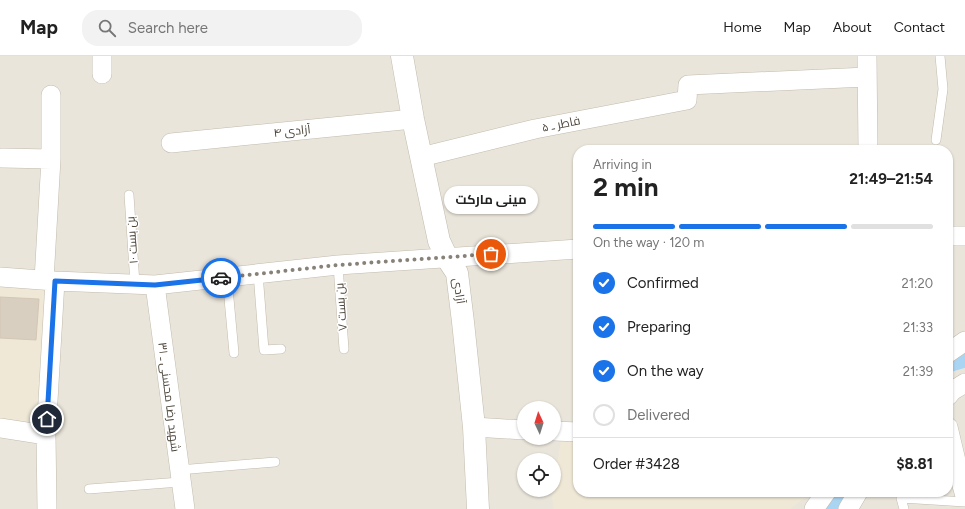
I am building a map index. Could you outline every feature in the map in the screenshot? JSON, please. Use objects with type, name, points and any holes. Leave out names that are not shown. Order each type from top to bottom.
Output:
[{"type":"street","name":"آزادی","points":[[402,56],[413,119],[439,241],[446,258],[457,273],[474,427],[478,509]]},
{"type":"street","points":[[867,56],[868,145]]},
{"type":"street","name":"فاطر ـ ۵","points":[[421,157],[536,129],[687,100],[688,85],[867,77]]},
{"type":"street","points":[[47,509],[46,434],[51,95]]},
{"type":"street","name":"آزادی ۴","points":[[171,143],[413,119]]},
{"type":"street","points":[[2,158],[51,159]]},
{"type":"street","points":[[953,236],[965,236]]},
{"type":"street","points":[[0,276],[49,281],[155,285],[338,265],[573,249]]},
{"type":"street","name":"شهید رضا محسنی ـ ۳۱","points":[[155,285],[179,476],[185,509]]},
{"type":"street","points":[[953,349],[965,341]]},
{"type":"street","points":[[953,390],[965,383]]},
{"type":"street","points":[[474,427],[517,430]]},
{"type":"street","points":[[0,428],[46,434]]},
{"type":"street","points":[[561,431],[573,432]]},
{"type":"street","points":[[953,446],[964,487]]},
{"type":"street","points":[[848,509],[855,497]]},
{"type":"lane","points":[[936,140],[943,89],[940,56]]},
{"type":"lane","name":"بن بست ۱۰","points":[[129,195],[135,284]]},
{"type":"lane","name":"بن بست ۷","points":[[338,265],[344,349]]},
{"type":"lane","points":[[258,273],[264,350],[281,349]]},
{"type":"lane","points":[[227,277],[234,353]]},
{"type":"lane","points":[[89,489],[275,462]]},
{"type":"lane","points":[[904,509],[902,498],[965,502]]},
{"type":"shaded area","points":[[0,56],[965,56],[965,509],[0,509]]},
{"type":"shaded area","points":[[0,276],[55,281],[46,435],[0,428]]},
{"type":"shaded area","points":[[561,439],[573,441],[573,497],[806,497],[790,509],[554,509],[552,497],[561,497],[561,453],[559,453]]},
{"type":"building","points":[[0,297],[39,299],[36,340],[0,338]]},
{"type":"waterway","points":[[953,363],[965,359]]},
{"type":"waterway","points":[[833,509],[841,497]]},
{"type":"way so far","points":[[221,278],[338,265],[491,254]]},
{"type":"place","name":"مینی مارکت","points":[[491,254]]},
{"type":"route","points":[[47,419],[55,281],[155,285],[221,278]]}]
